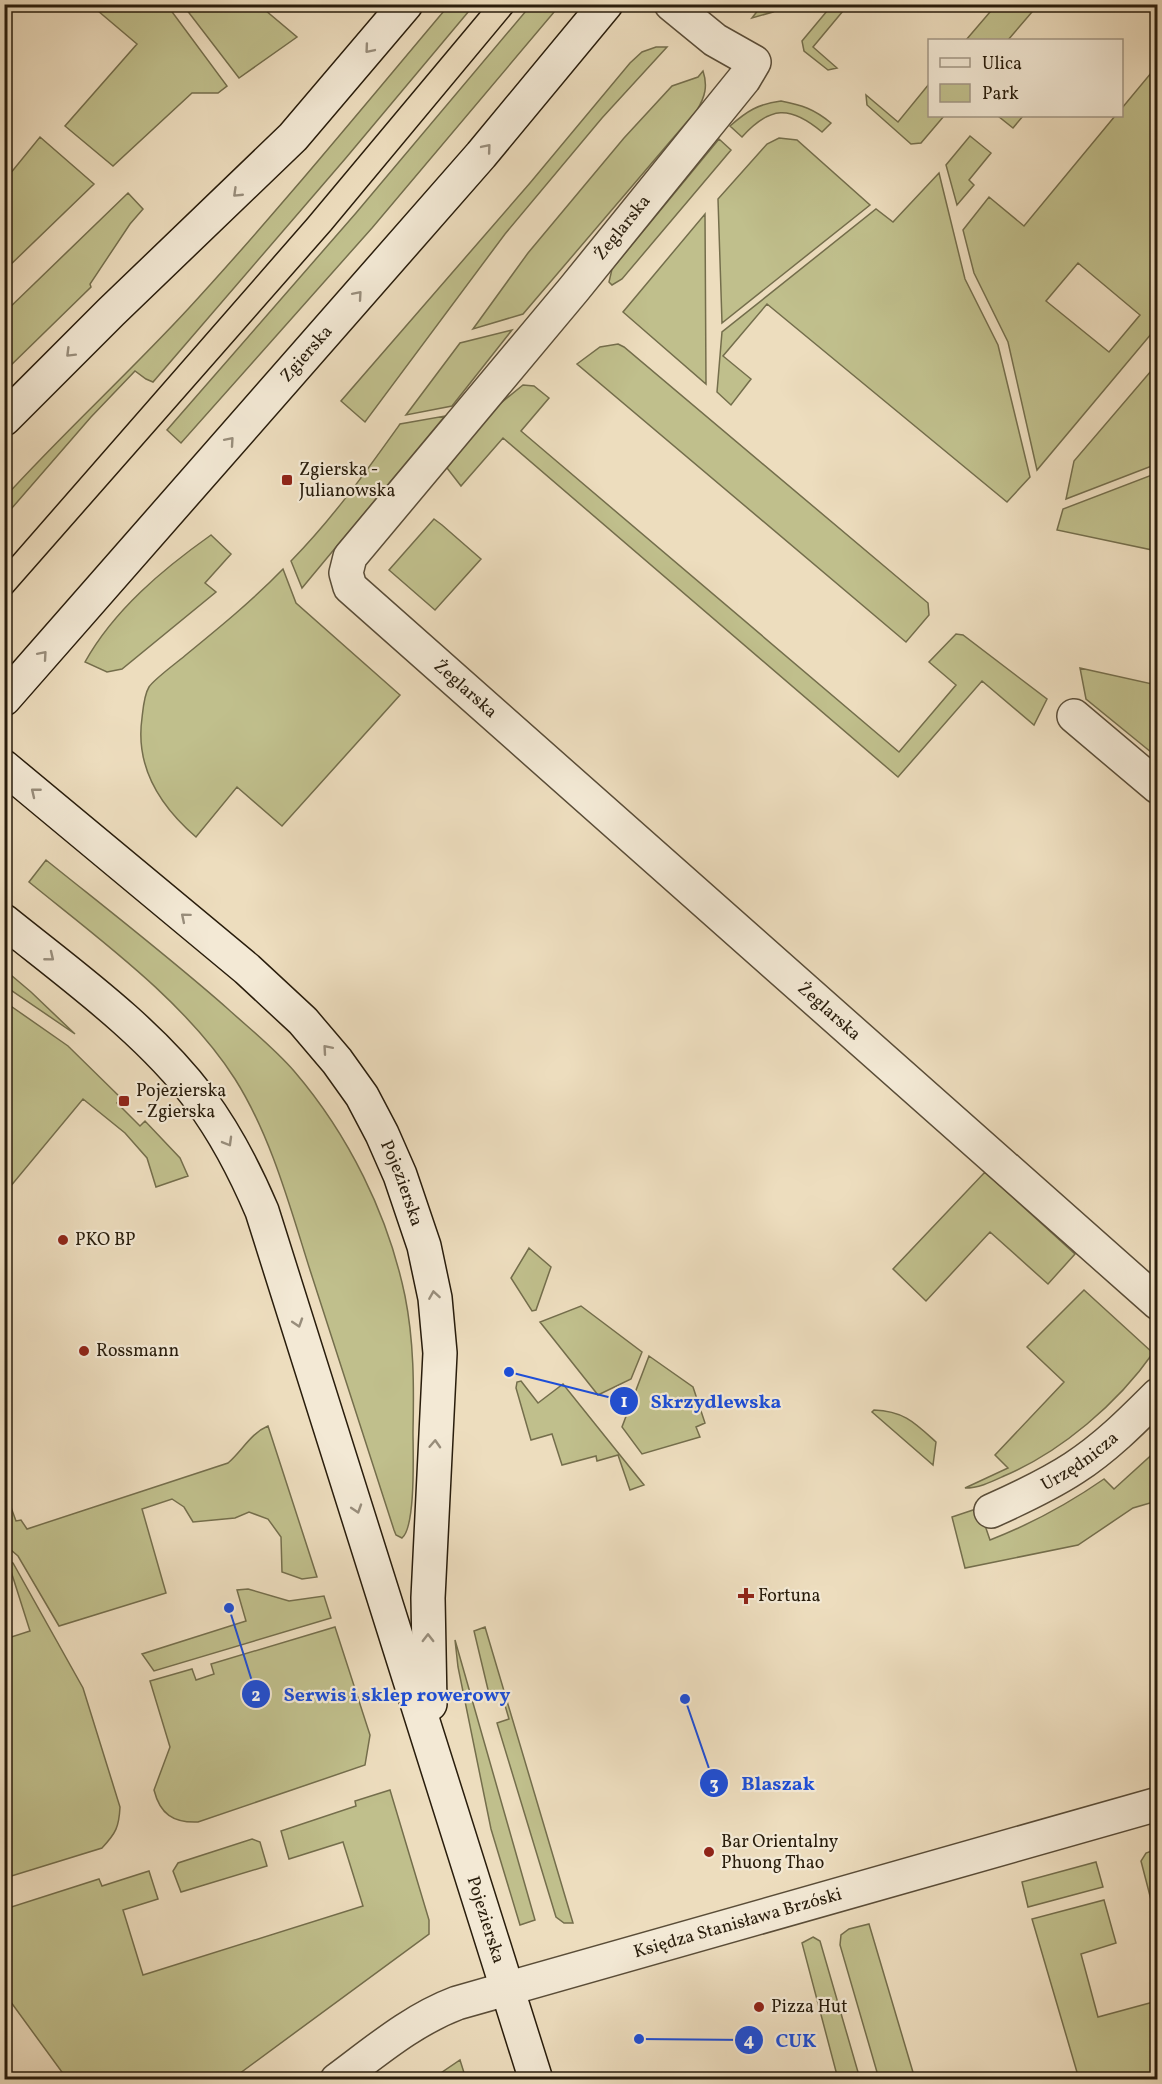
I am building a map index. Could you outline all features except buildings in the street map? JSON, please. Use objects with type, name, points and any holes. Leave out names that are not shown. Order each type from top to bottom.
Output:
[{"type":"street","points":[[4,419],[111,312],[293,137],[406,4]]},
{"type":"street","name":"Zgierska","points":[[4,699],[481,155],[606,4]]},
{"type":"street","name":"Żeglarska","points":[[671,4],[716,40],[754,62],[744,79],[574,289],[350,557],[346,573],[350,587],[1158,1303]]},
{"type":"street","points":[[1074,716],[1158,787]]},
{"type":"street","name":"Pojezierska","points":[[4,767],[248,969],[303,1021],[337,1060],[363,1096],[392,1154],[424,1246],[435,1298],[440,1353],[428,1598],[429,1693],[435,1760]]},
{"type":"street","name":"Pojezierska","points":[[4,921],[94,993],[170,1064],[200,1098],[226,1137],[246,1174],[262,1211],[536,2079]]},
{"type":"street","name":"Urzędnicza","points":[[992,1511],[1033,1492],[1074,1468],[1105,1445],[1158,1395]]},
{"type":"street","name":"Księdza Stanisława Brzóski","points":[[337,2079],[405,2029],[432,2013],[458,2003],[1158,1804]]},
{"type":"green space","points":[[91,5],[167,5],[227,86],[218,93],[192,93],[113,166],[65,126],[137,44]]},
{"type":"green space","points":[[183,5],[259,5],[297,37],[239,78]]},
{"type":"green space","points":[[449,5],[474,5],[153,382],[135,371],[91,417],[5,516],[5,497],[166,332],[256,234]]},
{"type":"green space","points":[[531,5],[560,5],[372,228],[181,443],[167,430],[356,213]]},
{"type":"green space","points":[[762,5],[785,5],[773,12],[752,18]]},
{"type":"green space","points":[[832,5],[848,5],[813,47],[837,68],[828,70],[804,51],[802,41]]},
{"type":"green space","points":[[996,5],[1038,5],[1009,39],[967,39]]},
{"type":"green space","points":[[656,47],[667,47],[602,118],[505,234],[365,422],[341,401],[530,183],[630,63],[642,52]]},
{"type":"green space","points":[[1156,67],[1158,69],[1157,327],[1037,470],[1008,342],[974,273],[963,230],[989,197],[1024,226],[1114,117],[1123,117],[1123,107]],"holes":[[[1078,263],[1140,315],[1109,352],[1046,301]]]},
{"type":"green space","points":[[703,71],[705,91],[697,110],[523,314],[473,329],[528,253],[624,138],[672,86],[698,77]]},
{"type":"green space","points":[[928,85],[928,117],[943,117],[921,143],[911,144],[867,105],[866,95],[898,122]]},
{"type":"green space","points":[[781,101],[807,108],[831,123],[822,132],[800,117],[780,113],[762,119],[742,137],[730,126],[753,109]]},
{"type":"green space","points":[[999,117],[1022,117],[1013,128]]},
{"type":"green space","points":[[970,136],[991,153],[969,180],[974,185],[957,205],[946,165]]},
{"type":"green space","points":[[40,137],[94,184],[5,270],[5,180]]},
{"type":"green space","points":[[779,138],[797,140],[870,205],[722,323],[718,199],[767,144]]},
{"type":"green space","points":[[719,139],[731,150],[622,279],[612,285],[609,282],[612,269]]},
{"type":"green space","points":[[939,173],[965,279],[998,345],[1030,477],[1007,502],[767,304],[723,356],[751,379],[731,405],[717,392],[722,332],[876,209],[893,222]]},
{"type":"green space","points":[[128,193],[143,209],[130,224],[90,284],[91,287],[5,371],[5,312]]},
{"type":"green space","points":[[705,214],[706,384],[623,312]]},
{"type":"green space","points":[[512,330],[452,406],[406,415],[460,343]]},
{"type":"green space","points":[[618,344],[928,603],[929,615],[906,642],[577,364],[600,347]]},
{"type":"green space","points":[[1157,364],[1157,464],[1066,499],[1074,461]]},
{"type":"green space","points":[[523,385],[534,386],[549,398],[521,431],[899,752],[956,685],[929,662],[956,634],[963,635],[1047,699],[1034,725],[982,681],[898,777],[503,438],[461,486],[447,468],[491,411]]},
{"type":"green space","points":[[445,416],[302,588],[291,561],[335,512],[400,424]]},
{"type":"green space","points":[[1157,473],[1157,551],[1057,530],[1063,509]]},
{"type":"green space","points":[[434,519],[481,559],[435,610],[389,570]]},
{"type":"green space","points":[[211,535],[231,554],[205,583],[216,592],[122,669],[107,672],[85,662],[110,625],[125,608],[158,576]]},
{"type":"green space","points":[[283,569],[296,603],[400,695],[282,826],[237,787],[196,837],[161,799],[147,769],[142,753],[141,736],[146,694],[156,679],[236,613]]},
{"type":"green space","points":[[1080,668],[1157,685],[1157,757],[1086,699]]},
{"type":"green space","points":[[46,860],[138,933],[278,1054],[314,1095],[332,1121],[363,1176],[377,1205],[398,1265],[412,1347],[413,1488],[410,1519],[402,1538],[396,1535],[394,1530],[287,1197],[248,1101],[215,1051],[167,998],[112,949],[29,882]]},
{"type":"green space","points":[[5,970],[31,992],[75,1034],[5,986]]},
{"type":"green space","points":[[5,1002],[68,1046],[121,1098],[117,1103],[140,1126],[145,1121],[180,1158],[188,1176],[156,1187],[147,1158],[125,1133],[83,1099],[5,1193]]},
{"type":"green space","points":[[985,1172],[1075,1254],[1048,1284],[990,1232],[926,1301],[893,1269]]},
{"type":"green space","points":[[529,1248],[551,1267],[536,1310],[532,1311],[511,1278]]},
{"type":"green space","points":[[1084,1290],[1153,1353],[1106,1408],[1067,1440],[1004,1476],[980,1486],[965,1488],[1008,1468],[995,1455],[1064,1382],[1027,1347]]},
{"type":"green space","points":[[581,1306],[642,1352],[631,1379],[598,1395],[540,1322]]},
{"type":"green space","points":[[649,1356],[693,1387],[705,1423],[696,1427],[700,1437],[642,1454],[622,1427]]},
{"type":"green space","points":[[521,1381],[538,1403],[563,1384],[644,1485],[630,1490],[618,1455],[597,1461],[596,1456],[562,1465],[552,1434],[531,1440],[516,1388],[517,1382]]},
{"type":"green space","points":[[874,1410],[893,1413],[908,1419],[936,1442],[933,1465],[872,1412]]},
{"type":"green space","points":[[268,1426],[317,1577],[302,1579],[282,1572],[281,1537],[268,1519],[249,1512],[235,1518],[193,1522],[184,1507],[172,1499],[142,1509],[166,1593],[59,1626],[18,1556],[5,1545],[5,1534],[11,1531],[5,1513],[5,1491],[16,1521],[21,1520],[27,1529],[228,1463],[252,1438]]},
{"type":"green space","points":[[1157,1450],[1157,1501],[1133,1508],[1078,1545],[965,1568],[952,1517],[979,1508],[990,1540],[1049,1513],[1104,1479],[1114,1489]]},
{"type":"green space","points":[[5,1558],[13,1563],[83,1688],[120,1807],[116,1829],[102,1848],[5,1878],[5,1639],[30,1631],[9,1565],[5,1566]]},
{"type":"green space","points":[[248,1589],[289,1601],[324,1596],[331,1618],[154,1671],[142,1654],[246,1621],[237,1590]]},
{"type":"green space","points":[[335,1627],[370,1735],[365,1765],[198,1822],[181,1821],[164,1811],[154,1790],[170,1747],[150,1681],[192,1669],[196,1680],[214,1674],[211,1664]]},
{"type":"green space","points":[[485,1627],[573,1923],[564,1923],[556,1917],[497,1723],[509,1719],[502,1695],[490,1698],[474,1631]]},
{"type":"green space","points":[[455,1640],[535,1920],[520,1925],[491,1829],[458,1667]]},
{"type":"green space","points":[[390,1790],[429,1920],[429,1934],[232,2079],[67,2079],[5,1994],[5,1909],[99,1879],[102,1886],[149,1871],[158,1899],[123,1910],[143,1975],[363,1906],[343,1842],[289,1859],[281,1831],[356,1806],[355,1801]]},
{"type":"green space","points":[[252,1839],[260,1842],[267,1866],[181,1892],[173,1871],[178,1863]]},
{"type":"green space","points":[[1158,1849],[1157,1923],[1141,1861],[1146,1853]]},
{"type":"green space","points":[[1096,1862],[1103,1887],[1028,1907],[1022,1882]]},
{"type":"green space","points":[[1104,1900],[1116,1943],[1081,1954],[1098,2017],[1157,2001],[1157,2079],[1079,2079],[1032,1919]]},
{"type":"green space","points":[[869,1924],[915,2079],[879,2079],[840,1945],[841,1935],[849,1929]]},
{"type":"green space","points":[[813,1937],[820,1941],[860,2079],[838,2079],[802,1943]]},
{"type":"green space","points":[[460,2060],[466,2079],[456,2079],[454,2075],[447,2079],[432,2079]]},
{"type":"tram line","points":[[4,566],[308,218],[487,4]]},
{"type":"tram line","points":[[4,602],[331,230],[519,4]]},
{"type":"place","name":"Zgierska - Julianowska","points":[[287,480]]},
{"type":"place","name":"Pojezierska - Zgierska","points":[[124,1101]]},
{"type":"place","name":"PKO BP","points":[[63,1240]]},
{"type":"place","name":"Rossmann","points":[[84,1351]]},
{"type":"place","name":"Skrzydlewska","points":[[509,1372]]},
{"type":"place","name":"Fortuna","points":[[746,1596]]},
{"type":"place","name":"Serwis i sklep rowerowy","points":[[229,1608]]},
{"type":"place","name":"Blaszak","points":[[685,1699]]},
{"type":"place","name":"Bar Orientalny Phuong Thao","points":[[709,1852]]},
{"type":"place","name":"Pizza Hut","points":[[759,2007]]},
{"type":"place","name":"CUK","points":[[639,2039]]}]
